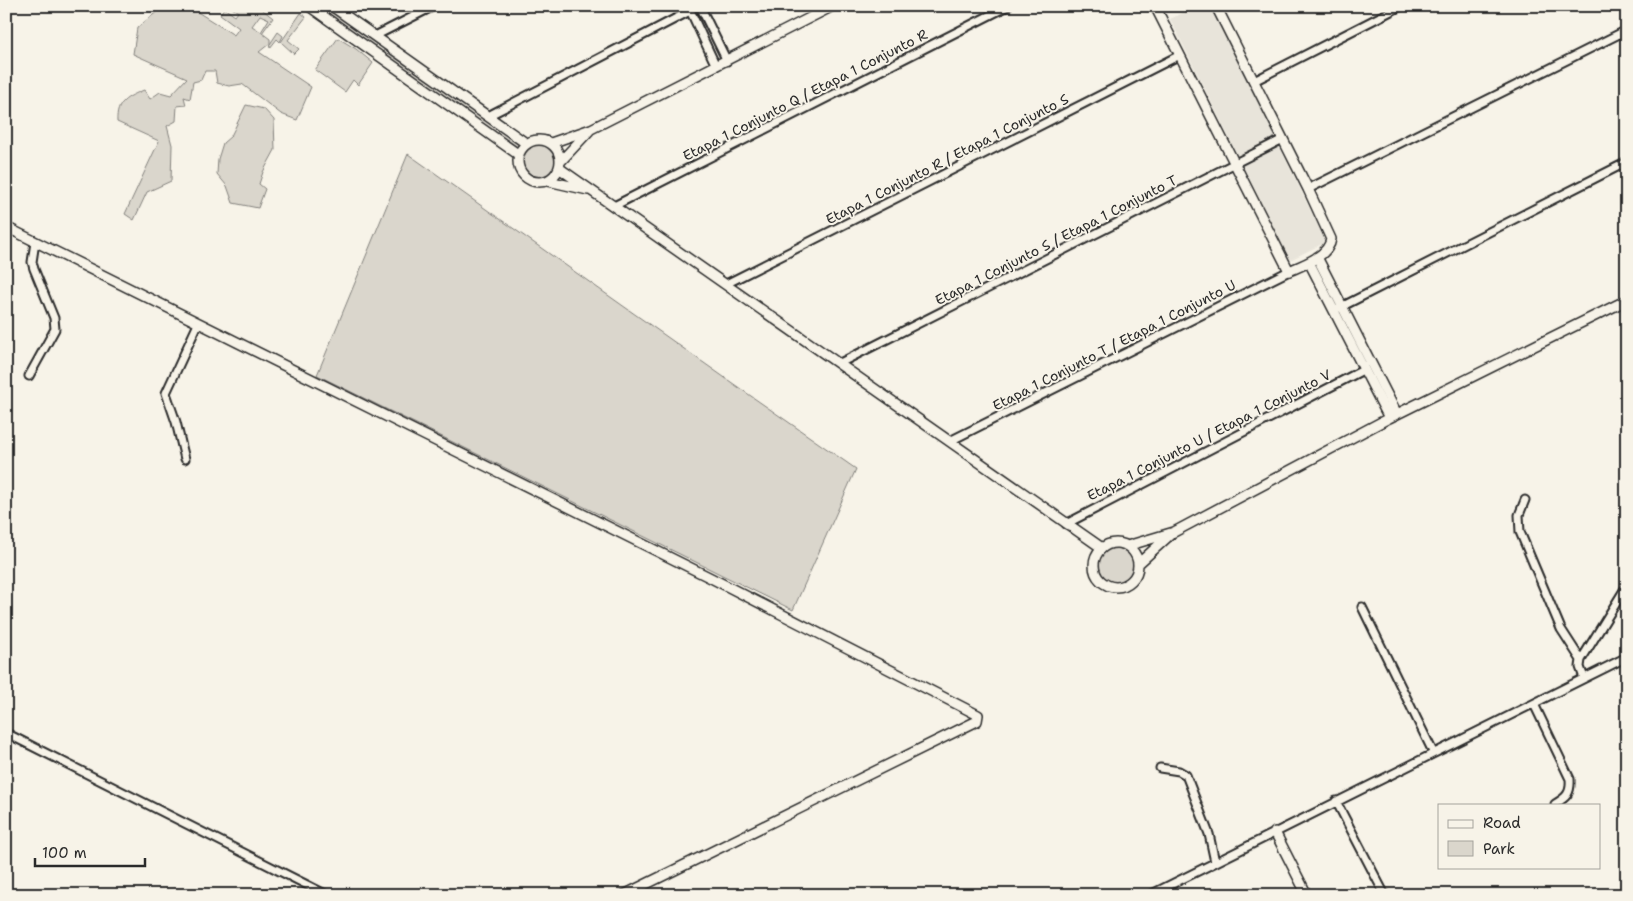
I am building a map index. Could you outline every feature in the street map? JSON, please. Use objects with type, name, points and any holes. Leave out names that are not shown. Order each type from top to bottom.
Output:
[{"type":"street","points":[[309,6],[519,155]]},
{"type":"street","points":[[332,6],[527,144]]},
{"type":"street","points":[[375,36],[434,6]]},
{"type":"street","points":[[700,6],[727,61]]},
{"type":"street","points":[[552,144],[591,130],[833,6]]},
{"type":"street","name":"Etapa 1 Conjunto Q / Etapa 1 Conjunto R","points":[[614,206],[1008,6]]},
{"type":"street","points":[[1155,6],[1289,272],[1313,260],[1329,246],[1330,239],[1308,189],[1216,6]]},
{"type":"street","points":[[1254,81],[1401,6]]},
{"type":"street","points":[[488,116],[689,9],[716,66]]},
{"type":"street","points":[[1308,189],[1627,30]]},
{"type":"street","points":[[376,54],[384,42]]},
{"type":"street","name":"Etapa 1 Conjunto R / Etapa 1 Conjunto S","points":[[726,284],[1180,55]]},
{"type":"street","points":[[548,180],[555,175],[560,164],[591,130]]},
{"type":"street","name":"Etapa 1 Conjunto S / Etapa 1 Conjunto T","points":[[840,363],[1283,139]]},
{"type":"street","points":[[590,191],[548,180],[534,182],[528,179],[519,168],[519,155],[527,144],[539,140],[552,144],[560,154],[560,164],[590,191],[840,363],[1102,548]]},
{"type":"street","points":[[1334,310],[1627,162]]},
{"type":"street","points":[[6,227],[711,578],[978,715],[977,722],[624,895]]},
{"type":"street","points":[[29,376],[56,329],[54,318],[32,262],[35,242]]},
{"type":"street","points":[[1313,260],[1343,306],[1393,416]]},
{"type":"street","points":[[1313,260],[1334,310],[1363,370],[1393,416]]},
{"type":"street","name":"Etapa 1 Conjunto T / Etapa 1 Conjunto U","points":[[950,441],[1289,272]]},
{"type":"street","points":[[1174,532],[1138,564],[1134,577],[1124,586],[1117,587],[1104,584],[1099,579],[1094,566],[1095,560],[1102,548],[1114,543],[1127,546],[1174,532],[1393,416],[1627,300]]},
{"type":"street","points":[[185,459],[175,418],[166,393],[198,324]]},
{"type":"street","name":"Etapa 1 Conjunto U / Etapa 1 Conjunto V","points":[[1066,524],[1363,370]]},
{"type":"street","points":[[1524,500],[1518,519],[1520,532],[1561,629],[1581,660]]},
{"type":"street","points":[[1127,546],[1135,554],[1138,564]]},
{"type":"street","points":[[1584,678],[1580,667],[1581,660],[1626,587]]},
{"type":"street","points":[[1362,607],[1433,752]]},
{"type":"street","points":[[1150,895],[1433,752],[1627,657]]},
{"type":"street","points":[[1534,704],[1570,779],[1569,793],[1564,799],[1555,804]]},
{"type":"street","points":[[6,733],[327,895]]},
{"type":"street","points":[[1160,768],[1180,770],[1186,775],[1209,834],[1215,862]]},
{"type":"street","points":[[1336,801],[1385,895]]},
{"type":"street","points":[[1275,832],[1307,895]]},
{"type":"shaded area","points":[[1198,6],[1211,6],[1326,242],[1290,260],[1170,19]]},
{"type":"green space","points":[[164,6],[188,6],[234,35],[239,28],[220,14],[224,8],[235,16],[238,12],[229,6],[247,6],[251,9],[253,6],[258,6],[273,18],[262,33],[270,39],[270,44],[278,32],[283,36],[280,42],[277,39],[270,48],[269,44],[259,52],[311,87],[297,120],[281,114],[242,84],[229,86],[217,83],[215,71],[205,71],[201,80],[193,82],[190,99],[184,97],[186,105],[177,106],[176,121],[167,126],[172,145],[171,181],[147,192],[134,220],[125,214],[159,141],[117,122],[118,110],[124,101],[144,90],[150,99],[160,92],[171,95],[187,78],[133,54],[137,28]],"holes":[[[260,15],[269,19],[261,32],[252,26]]]},
{"type":"green space","points":[[315,6],[324,6],[376,44],[375,47],[373,48]]},
{"type":"green space","points":[[301,13],[306,17],[288,40],[299,49],[294,54],[281,42]]},
{"type":"green space","points":[[338,38],[356,49],[373,63],[358,85],[353,80],[345,92],[315,70]]},
{"type":"green space","points":[[384,50],[519,144],[516,148],[382,53]]},
{"type":"green space","points":[[246,105],[264,109],[274,120],[275,150],[259,184],[265,189],[258,208],[233,203],[227,186],[217,174],[218,159],[223,143],[231,136]]},
{"type":"green space","points":[[539,144],[551,149],[556,161],[551,173],[539,178],[527,173],[522,161],[527,149]]},
{"type":"green space","points":[[408,154],[856,469],[793,610],[317,375]]},
{"type":"green space","points":[[1116,548],[1123,549],[1128,553],[1132,558],[1132,572],[1128,577],[1123,581],[1116,582],[1109,581],[1104,577],[1100,572],[1099,565],[1100,558],[1104,553],[1109,549]]}]
